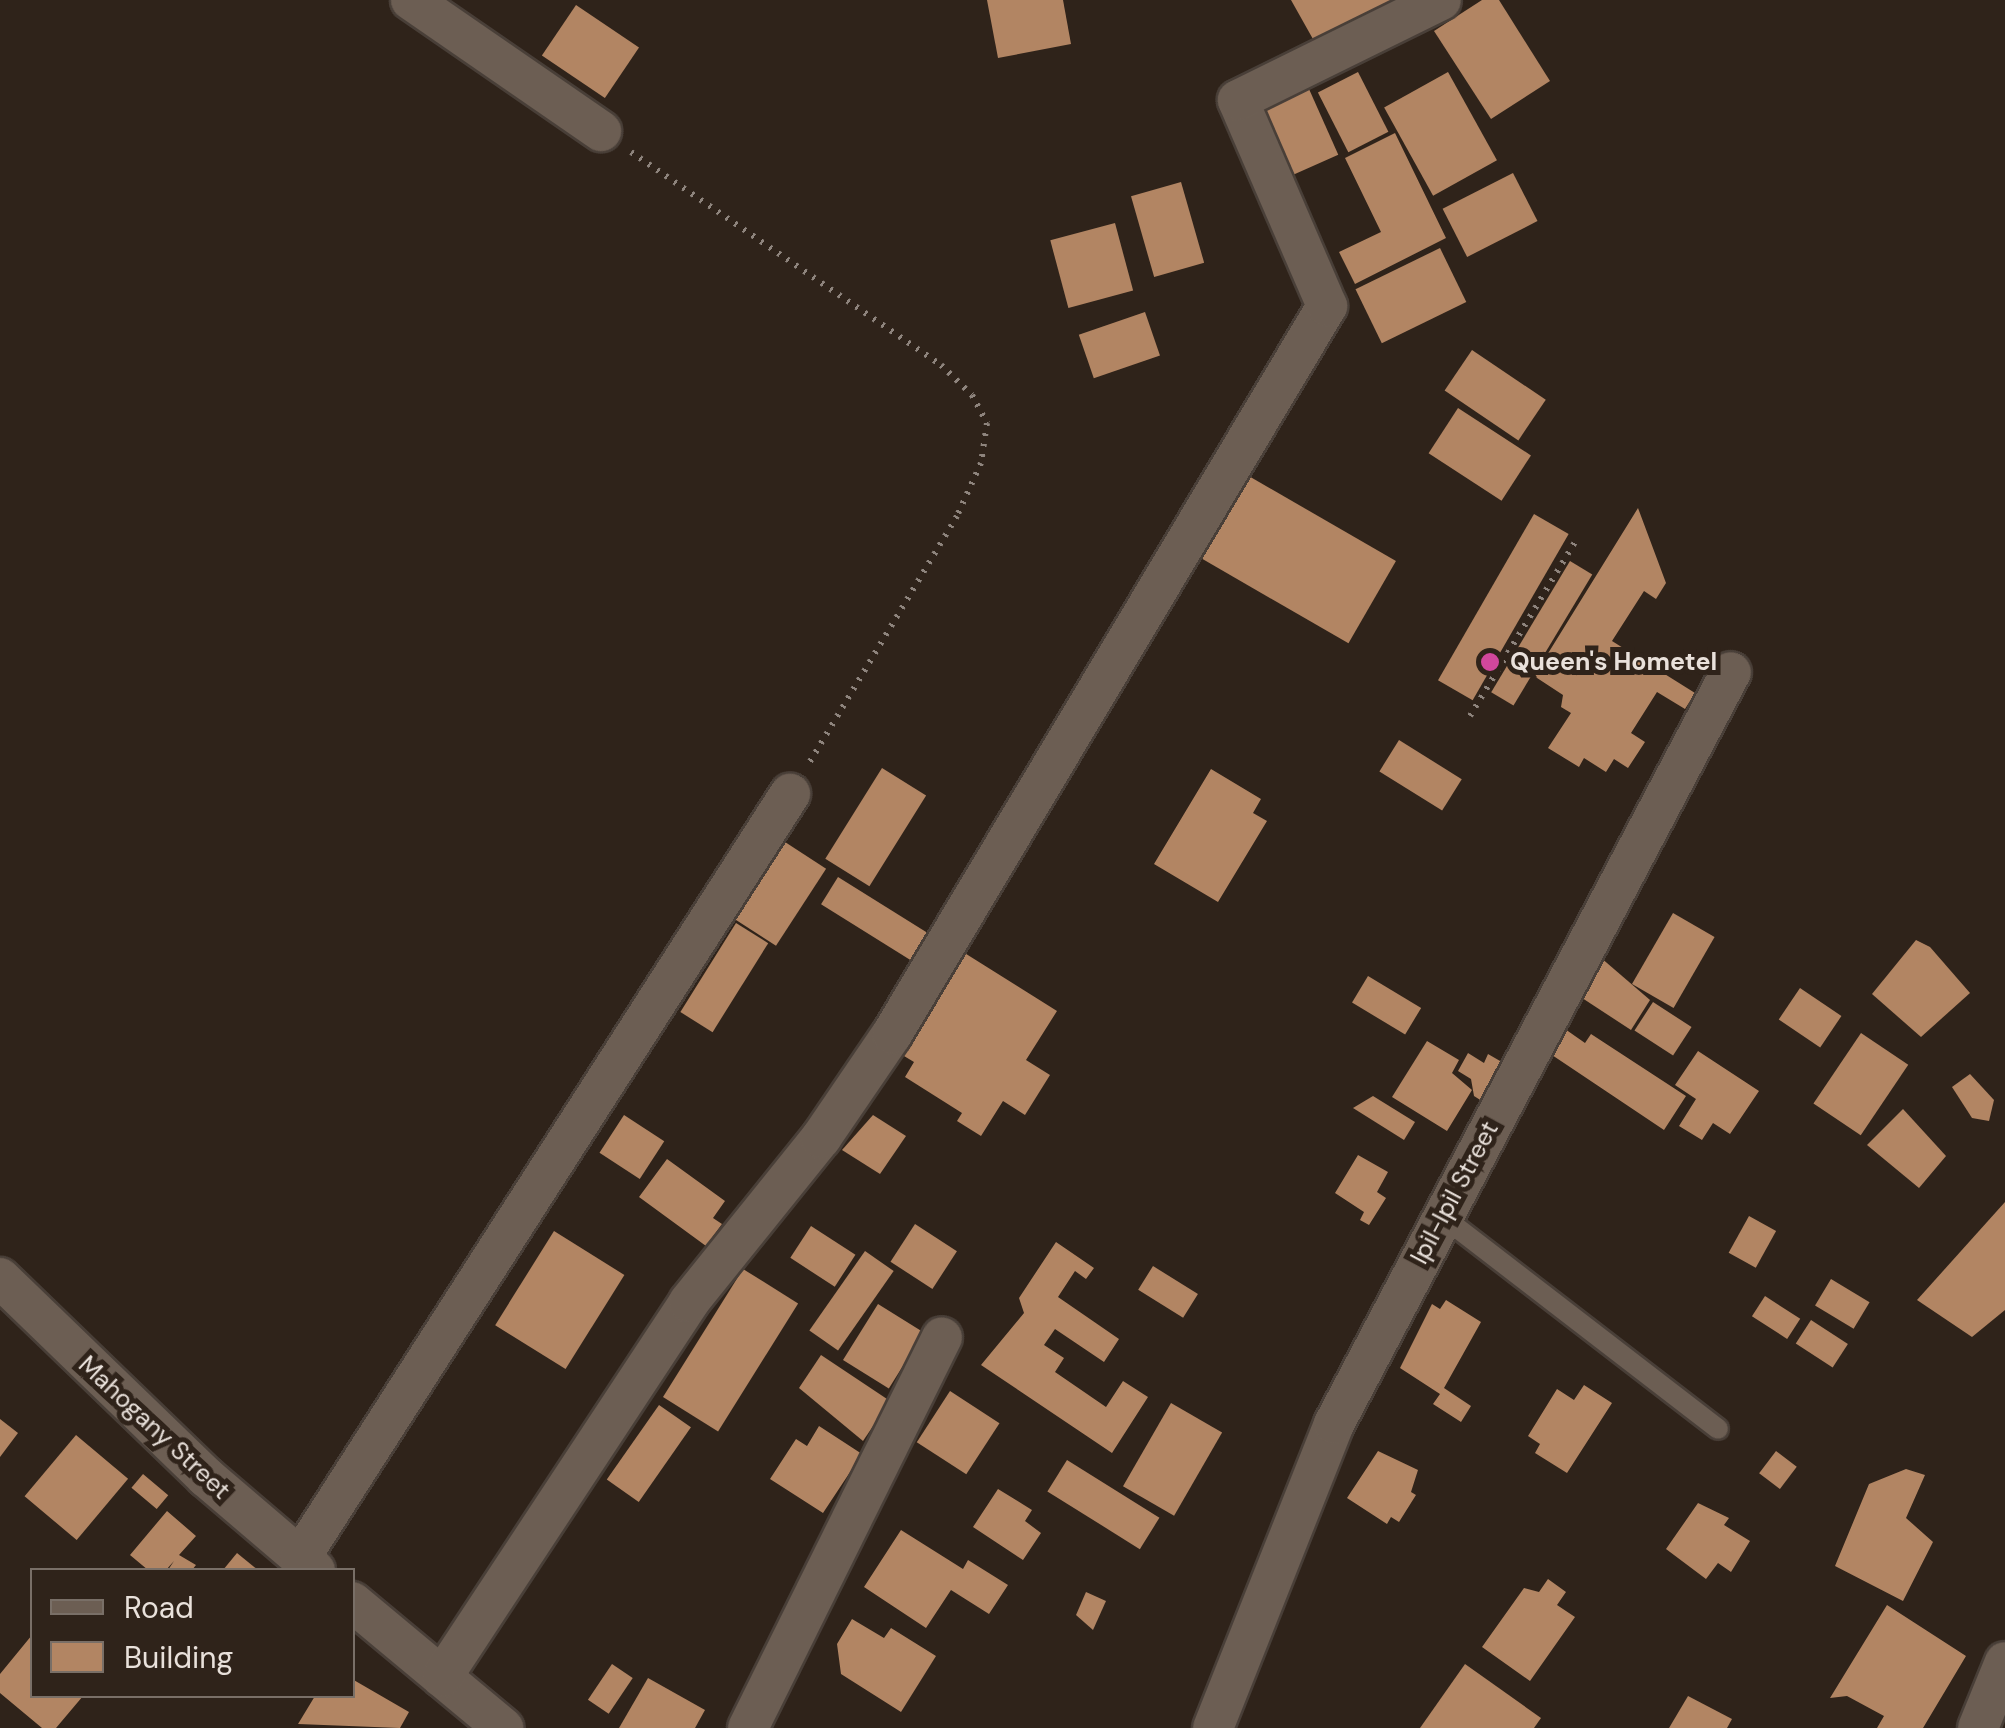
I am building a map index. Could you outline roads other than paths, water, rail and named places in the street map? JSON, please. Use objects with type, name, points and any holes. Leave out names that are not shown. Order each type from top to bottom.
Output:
[{"type":"street","points":[[411,0],[601,131]]},
{"type":"street","points":[[442,1677],[689,1302],[821,1138],[892,1034],[1326,306],[1238,100],[1440,0]]},
{"type":"street","name":"Ipil-Ipil Street","points":[[1213,1728],[1334,1424],[1730,672]]},
{"type":"street","points":[[308,1564],[790,794]]},
{"type":"street","name":"Mahogany Street","points":[[0,1278],[206,1478],[308,1564]]},
{"type":"street","points":[[748,1728],[942,1337]]},
{"type":"street","points":[[355,1604],[503,1728]]},
{"type":"street","points":[[1978,1728],[2005,1662]]},
{"type":"lane","points":[[1442,1217],[1718,1429]]},
{"type":"place","name":"Queen's Hometel","points":[[1490,662]]}]
